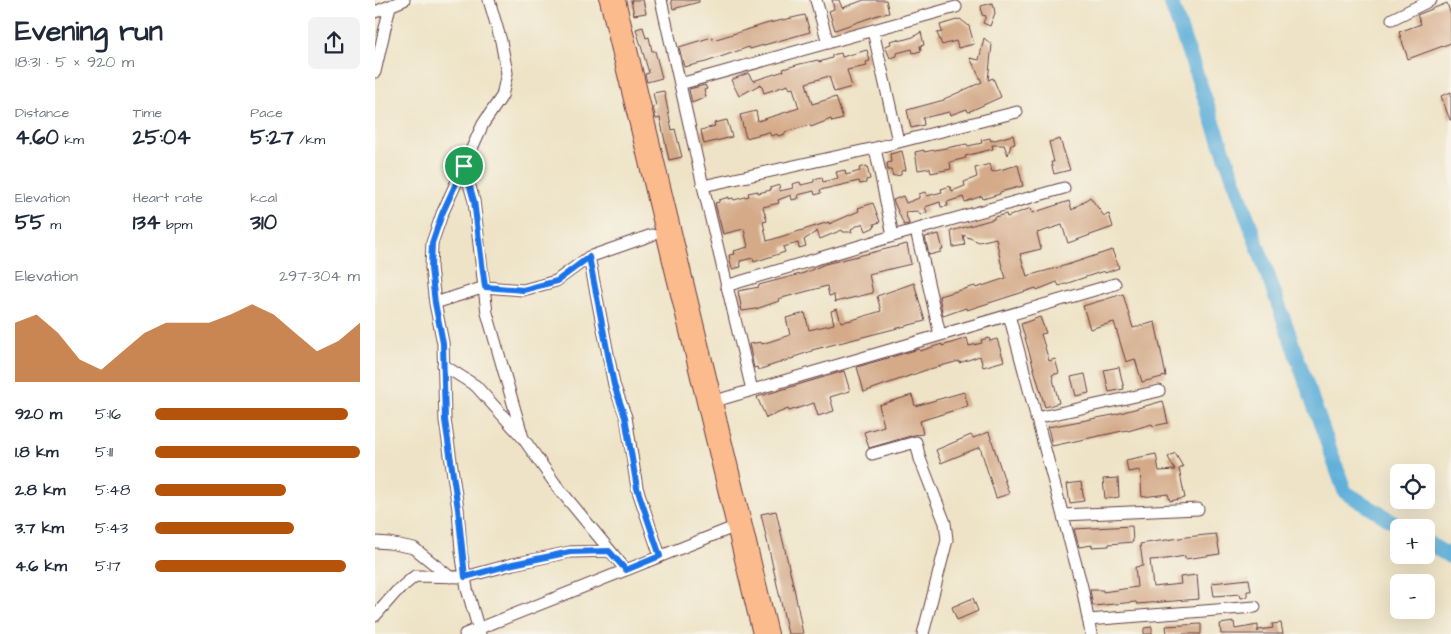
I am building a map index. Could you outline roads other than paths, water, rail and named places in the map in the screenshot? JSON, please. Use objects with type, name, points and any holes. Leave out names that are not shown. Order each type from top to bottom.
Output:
[{"type":"main road","points":[[607,0],[760,634]]},
{"type":"main road","points":[[618,0],[771,634]]},
{"type":"street","points":[[375,12],[404,0]]},
{"type":"street","points":[[479,631],[465,577],[458,509],[445,420],[443,343],[435,303],[431,268],[432,243],[442,214],[483,124],[502,96],[507,73],[501,42],[489,0]]},
{"type":"street","points":[[661,0],[726,286],[752,390]]},
{"type":"street","points":[[816,0],[827,43]]},
{"type":"street","points":[[1392,19],[1431,0]]},
{"type":"street","points":[[375,72],[390,6]]},
{"type":"street","points":[[680,84],[956,7]]},
{"type":"street","points":[[873,31],[899,141]]},
{"type":"street","points":[[703,186],[875,148],[1017,112]]},
{"type":"street","points":[[875,148],[893,236]]},
{"type":"street","points":[[464,166],[474,201],[487,313],[523,438]]},
{"type":"street","points":[[726,286],[893,236],[1064,188]]},
{"type":"street","points":[[916,230],[940,335]]},
{"type":"street","points":[[435,303],[485,287],[523,290],[557,281],[589,257],[652,235]]},
{"type":"street","points":[[589,257],[614,385],[625,417],[637,488],[660,556]]},
{"type":"street","points":[[715,401],[1115,284]]},
{"type":"street","points":[[1009,314],[1082,587],[1091,634]]},
{"type":"street","points":[[443,365],[476,386],[523,438],[556,485],[626,570]]},
{"type":"street","points":[[1036,418],[1159,391]]},
{"type":"street","points":[[872,454],[916,442],[920,459],[945,523],[947,540],[944,557],[923,634]]},
{"type":"street","points":[[1063,515],[1198,509]]},
{"type":"street","points":[[465,634],[479,631],[734,527]]},
{"type":"street","points":[[375,542],[414,548],[450,577]]},
{"type":"street","points":[[375,616],[415,576],[465,577],[513,564],[570,552],[609,551]]},
{"type":"street","points":[[1088,620],[1255,607]]},
{"type":"waterway","points":[[1170,0],[1345,492],[1390,520]]},
{"type":"waterway","points":[[1435,547],[1451,557]]}]
